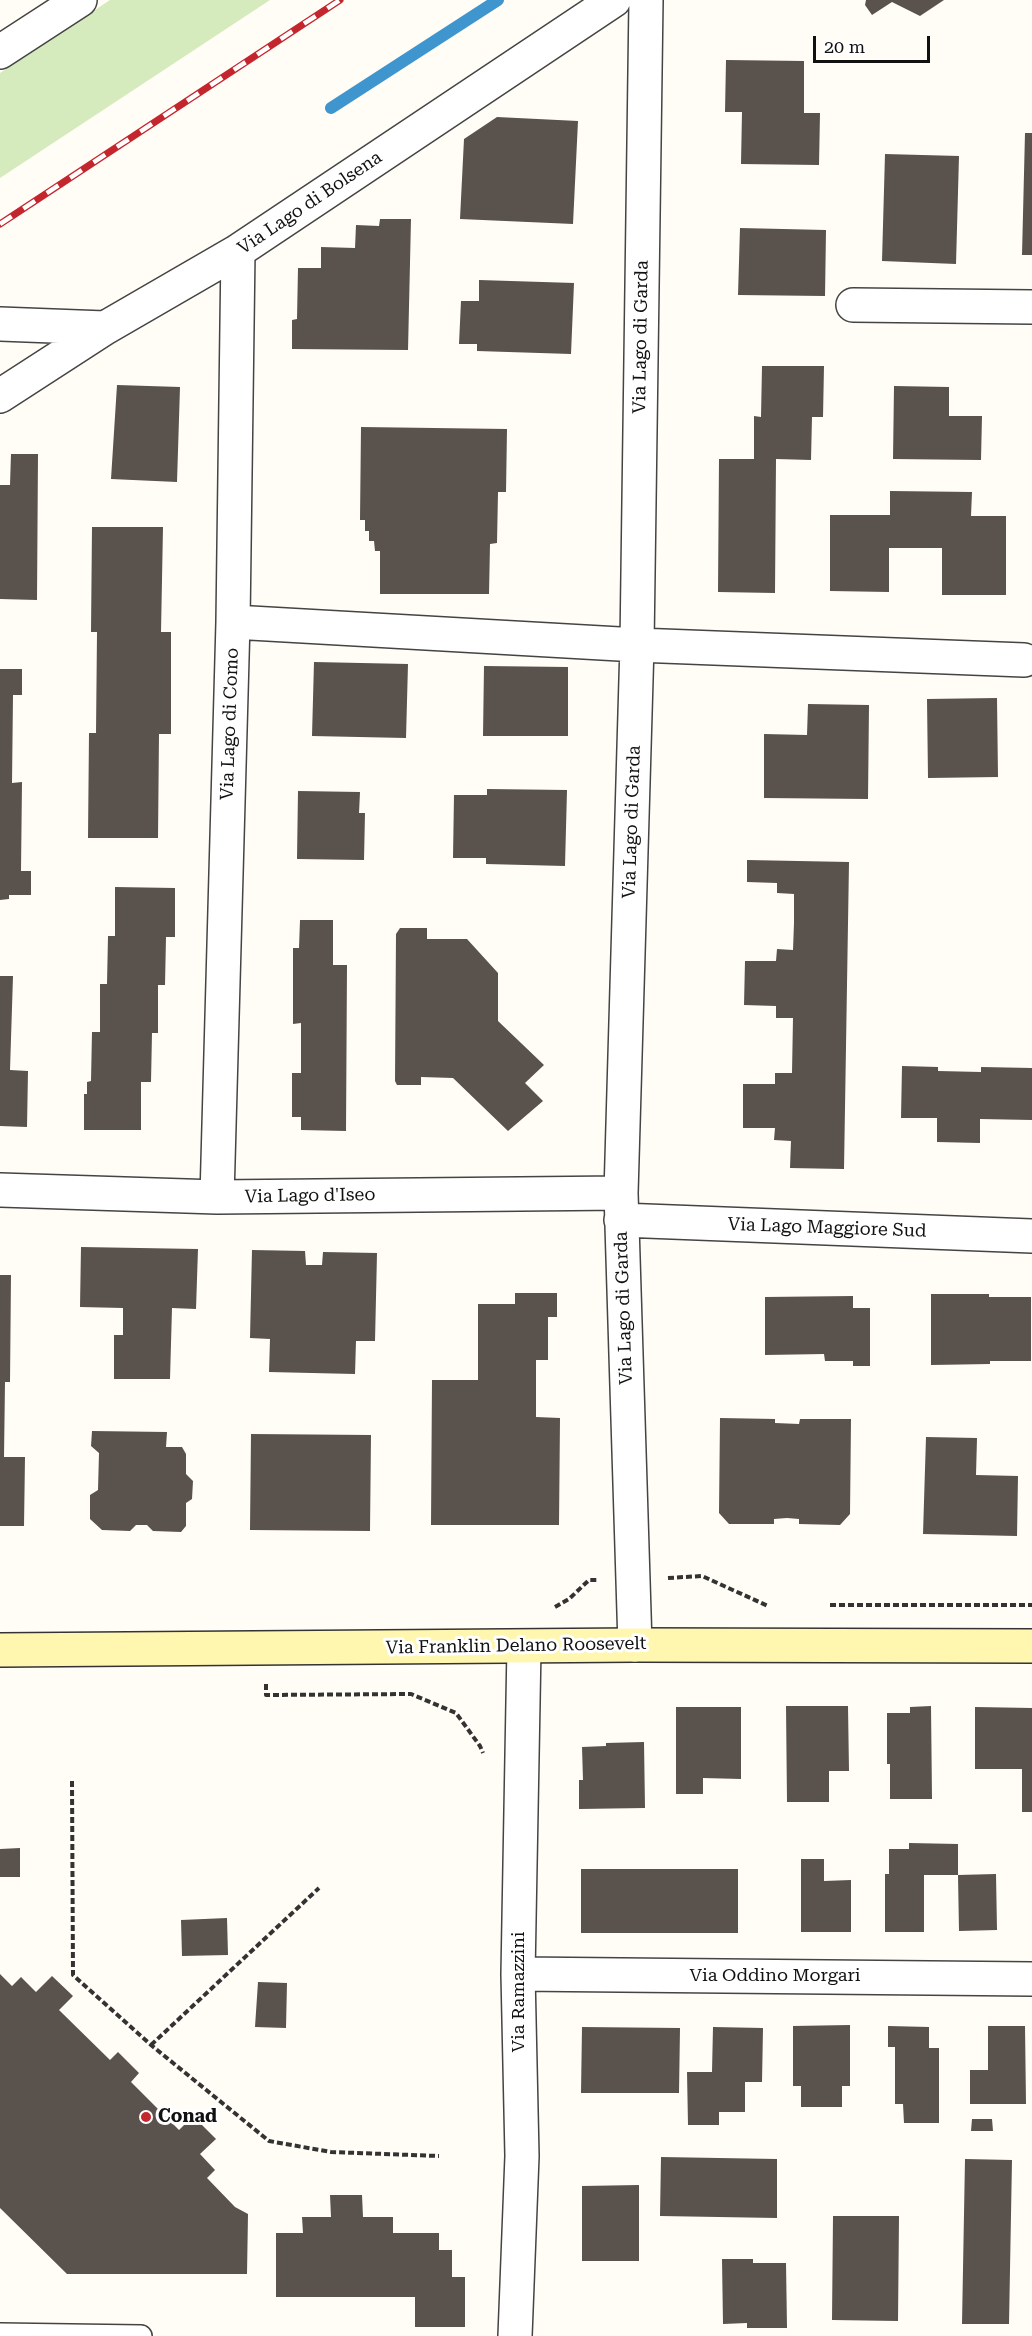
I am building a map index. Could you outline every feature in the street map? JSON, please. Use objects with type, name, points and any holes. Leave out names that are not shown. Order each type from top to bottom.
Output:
[{"type":"main road","name":"Via Franklin Delano Roosevelt","points":[[0,1650],[635,1645],[1032,1646]]},
{"type":"street","points":[[0,52],[80,0]]},
{"type":"street","name":"Via Lago di Bolsena","points":[[0,396],[105,328],[238,251],[614,0]]},
{"type":"street","name":"Via Lago di Garda","points":[[635,1645],[621,1206],[637,645],[646,0]]},
{"type":"street","name":"Via Lago di Como","points":[[216,1197],[233,622],[238,251]]},
{"type":"street","points":[[853,305],[1032,307]]},
{"type":"street","points":[[0,324],[105,328]]},
{"type":"street","points":[[233,622],[637,645],[1024,660]]},
{"type":"street","name":"Via Lago d'Iseo","points":[[0,1190],[621,1206]]},
{"type":"street","name":"Via Lago Maggiore Sud","points":[[621,1206],[1032,1236]]},
{"type":"street","name":"Via Ramazzini","points":[[515,2336],[522,2156],[518,1974],[524,1647]]},
{"type":"street","name":"Via Oddino Morgari","points":[[518,1974],[1032,1979]]},
{"type":"lane","points":[[0,2334],[141,2336]]},
{"type":"path","points":[[550,1610],[569,1599],[589,1580],[702,1576],[766,1606],[777,1606]]},
{"type":"path","points":[[824,1605],[1032,1605]]},
{"type":"path","points":[[267,1648],[266,1695],[411,1694],[456,1713],[480,1746],[483,1755]]},
{"type":"path","points":[[72,1781],[73,1975],[151,2045],[269,2141],[331,2152],[439,2156]]},
{"type":"path","points":[[151,2045],[319,1888]]},
{"type":"green space","points":[[110,0],[270,0],[0,178],[0,73]]},
{"type":"building","points":[[866,0],[944,0],[920,16],[892,2],[872,15],[865,5]]},
{"type":"building","points":[[726,60],[804,61],[804,113],[820,113],[819,165],[741,164],[742,112],[725,112]]},
{"type":"building","points":[[497,117],[578,121],[573,224],[460,219],[464,139]]},
{"type":"building","points":[[1025,133],[1032,133],[1032,255],[1022,255]]},
{"type":"building","points":[[885,154],[959,156],[956,264],[882,261]]},
{"type":"building","points":[[380,219],[411,219],[408,350],[292,349],[292,320],[297,319],[298,268],[321,268],[321,247],[355,248],[356,225],[379,226]]},
{"type":"building","points":[[740,228],[826,230],[825,296],[738,295]]},
{"type":"building","points":[[479,280],[574,283],[571,354],[477,351],[477,344],[459,344],[461,301],[479,301]]},
{"type":"building","points":[[762,366],[824,366],[823,417],[812,417],[811,460],[776,459],[775,593],[718,592],[719,459],[754,459],[754,416],[761,417]]},
{"type":"building","points":[[117,385],[180,387],[177,482],[111,479]]},
{"type":"building","points":[[894,386],[949,387],[949,416],[982,416],[981,460],[893,459]]},
{"type":"building","points":[[361,427],[507,429],[506,492],[498,492],[497,543],[490,544],[489,594],[380,594],[380,551],[375,551],[374,541],[369,541],[369,531],[365,531],[365,520],[360,520]]},
{"type":"building","points":[[11,454],[38,454],[37,600],[0,599],[0,485],[10,485]]},
{"type":"building","points":[[890,491],[972,492],[971,516],[1006,516],[1006,595],[942,595],[942,548],[889,548],[889,592],[830,591],[830,515],[890,515]]},
{"type":"building","points":[[92,527],[163,527],[161,632],[171,632],[171,734],[159,734],[158,838],[88,838],[89,733],[96,733],[97,632],[91,632]]},
{"type":"building","points":[[314,662],[408,664],[406,738],[312,736]]},
{"type":"building","points":[[484,666],[568,667],[568,736],[483,736]]},
{"type":"building","points":[[0,669],[22,669],[22,695],[13,695],[12,783],[22,782],[21,871],[31,871],[31,895],[9,895],[9,899],[0,900]]},
{"type":"building","points":[[997,698],[998,777],[928,778],[927,699]]},
{"type":"building","points":[[808,704],[869,705],[868,799],[764,798],[764,734],[807,735]]},
{"type":"building","points":[[487,789],[567,790],[565,866],[486,864],[486,858],[453,858],[454,795],[487,795]]},
{"type":"building","points":[[298,791],[360,792],[359,813],[365,813],[364,860],[297,859]]},
{"type":"building","points":[[747,860],[849,862],[844,1169],[790,1168],[791,1141],[774,1140],[775,1128],[743,1128],[743,1084],[775,1084],[775,1073],[792,1073],[793,1018],[776,1018],[776,1006],[744,1005],[745,961],[776,961],[777,949],[793,950],[794,923],[794,894],[777,893],[777,883],[747,882]]},
{"type":"building","points":[[115,887],[175,888],[175,937],[166,937],[165,985],[158,985],[158,1033],[152,1033],[151,1082],[141,1082],[141,1130],[84,1130],[84,1094],[87,1094],[87,1082],[91,1081],[92,1032],[100,1032],[100,984],[107,984],[108,936],[115,936]]},
{"type":"building","points":[[300,920],[333,920],[333,965],[347,965],[346,1131],[301,1130],[301,1117],[292,1117],[292,1073],[301,1073],[301,1023],[293,1024],[293,948],[299,948]]},
{"type":"building","points":[[400,928],[427,928],[427,939],[467,939],[498,973],[498,1021],[544,1065],[525,1083],[543,1101],[508,1131],[453,1078],[421,1077],[421,1085],[397,1085],[395,1081],[396,934]]},
{"type":"building","points":[[0,976],[13,976],[10,1070],[28,1071],[27,1127],[0,1126]]},
{"type":"building","points":[[902,1066],[938,1067],[938,1071],[981,1072],[981,1067],[1032,1068],[1032,1120],[980,1119],[980,1143],[937,1142],[937,1118],[901,1118]]},
{"type":"building","points":[[81,1247],[198,1249],[196,1309],[172,1308],[170,1379],[114,1379],[114,1335],[123,1335],[123,1308],[80,1307]]},
{"type":"building","points":[[252,1250],[305,1251],[306,1265],[322,1265],[323,1252],[377,1253],[375,1341],[356,1341],[355,1374],[269,1372],[270,1339],[250,1338]]},
{"type":"building","points":[[0,1275],[11,1275],[10,1382],[5,1382],[4,1457],[25,1457],[24,1526],[0,1526]]},
{"type":"building","points":[[515,1293],[557,1293],[557,1317],[548,1317],[548,1360],[536,1360],[536,1417],[560,1418],[559,1525],[431,1525],[432,1380],[478,1380],[478,1304],[515,1304]]},
{"type":"building","points":[[931,1294],[1031,1297],[1031,1361],[931,1365]]},
{"type":"building","points":[[853,1296],[853,1308],[870,1308],[870,1366],[853,1366],[853,1361],[825,1361],[824,1354],[765,1355],[765,1297]]},
{"type":"building","points":[[720,1418],[775,1419],[775,1423],[799,1424],[800,1419],[851,1419],[850,1514],[840,1525],[799,1524],[799,1519],[787,1518],[774,1519],[774,1524],[729,1524],[719,1513]]},
{"type":"building","points":[[92,1431],[167,1432],[166,1447],[182,1447],[186,1454],[186,1474],[193,1481],[192,1499],[186,1503],[186,1526],[181,1532],[153,1531],[147,1525],[136,1525],[130,1531],[102,1530],[90,1519],[90,1495],[98,1490],[99,1453],[91,1446]]},
{"type":"building","points":[[251,1434],[371,1435],[370,1531],[250,1530]]},
{"type":"building","points":[[926,1437],[977,1438],[976,1475],[1018,1476],[1017,1536],[923,1534]]},
{"type":"building","points":[[786,1706],[848,1706],[849,1771],[829,1771],[829,1802],[787,1802]]},
{"type":"building","points":[[931,1706],[932,1799],[890,1799],[887,1713],[910,1713],[910,1707]]},
{"type":"building","points":[[676,1707],[741,1707],[741,1779],[703,1778],[703,1794],[676,1794]]},
{"type":"building","points":[[975,1707],[1032,1708],[1032,1812],[1022,1812],[1022,1769],[975,1769]]},
{"type":"building","points":[[644,1742],[645,1808],[579,1809],[579,1780],[583,1780],[582,1747],[606,1746],[606,1743]]},
{"type":"building","points":[[909,1843],[958,1844],[958,1875],[924,1875],[924,1932],[885,1932],[885,1874],[889,1874],[889,1849],[909,1849]]},
{"type":"building","points":[[20,1848],[20,1877],[0,1877],[0,1849]]},
{"type":"building","points":[[801,1859],[824,1859],[824,1881],[851,1880],[851,1932],[801,1932]]},
{"type":"building","points":[[581,1869],[738,1869],[738,1933],[581,1933]]},
{"type":"building","points":[[996,1874],[997,1930],[959,1931],[958,1875]]},
{"type":"building","points":[[227,1918],[228,1955],[182,1956],[181,1920]]},
{"type":"building","points":[[0,1974],[12,1986],[21,1977],[36,1992],[52,1976],[73,1996],[59,2010],[110,2060],[118,2052],[139,2073],[131,2082],[179,2130],[193,2116],[216,2139],[200,2154],[215,2170],[207,2178],[235,2207],[248,2214],[247,2274],[67,2274],[0,2208]]},
{"type":"building","points":[[258,1982],[287,1983],[286,2028],[255,2027]]},
{"type":"building","points":[[850,2025],[850,2086],[842,2086],[842,2107],[801,2107],[801,2086],[793,2086],[793,2026]]},
{"type":"building","points":[[888,2026],[929,2027],[929,2048],[939,2048],[939,2123],[904,2123],[903,2104],[895,2104],[895,2047],[888,2047]]},
{"type":"building","points":[[988,2026],[1025,2026],[1026,2104],[970,2104],[970,2070],[988,2070]]},
{"type":"building","points":[[582,2027],[680,2028],[679,2093],[581,2093]]},
{"type":"building","points":[[713,2027],[763,2028],[762,2082],[745,2082],[745,2112],[719,2112],[719,2125],[688,2125],[687,2072],[712,2072]]},
{"type":"building","points":[[972,2119],[992,2119],[993,2131],[971,2131]]},
{"type":"building","points":[[661,2157],[777,2159],[777,2218],[660,2216]]},
{"type":"building","points":[[965,2159],[1012,2160],[1009,2324],[962,2324]]},
{"type":"building","points":[[639,2185],[639,2261],[582,2261],[582,2186]]},
{"type":"building","points":[[330,2195],[362,2195],[363,2217],[393,2217],[393,2233],[439,2233],[439,2250],[452,2250],[452,2277],[465,2277],[465,2327],[415,2327],[415,2297],[276,2297],[276,2233],[303,2233],[302,2217],[331,2217]]},
{"type":"building","points":[[833,2216],[899,2216],[898,2321],[832,2320]]},
{"type":"building","points":[[722,2259],[753,2259],[753,2263],[786,2263],[787,2328],[747,2328],[747,2323],[723,2324]]},
{"type":"waterway","points":[[331,108],[498,0]]},
{"type":"railway","points":[[0,224],[340,0]]},
{"type":"place","name":"Conad","points":[[146,2117]]}]
